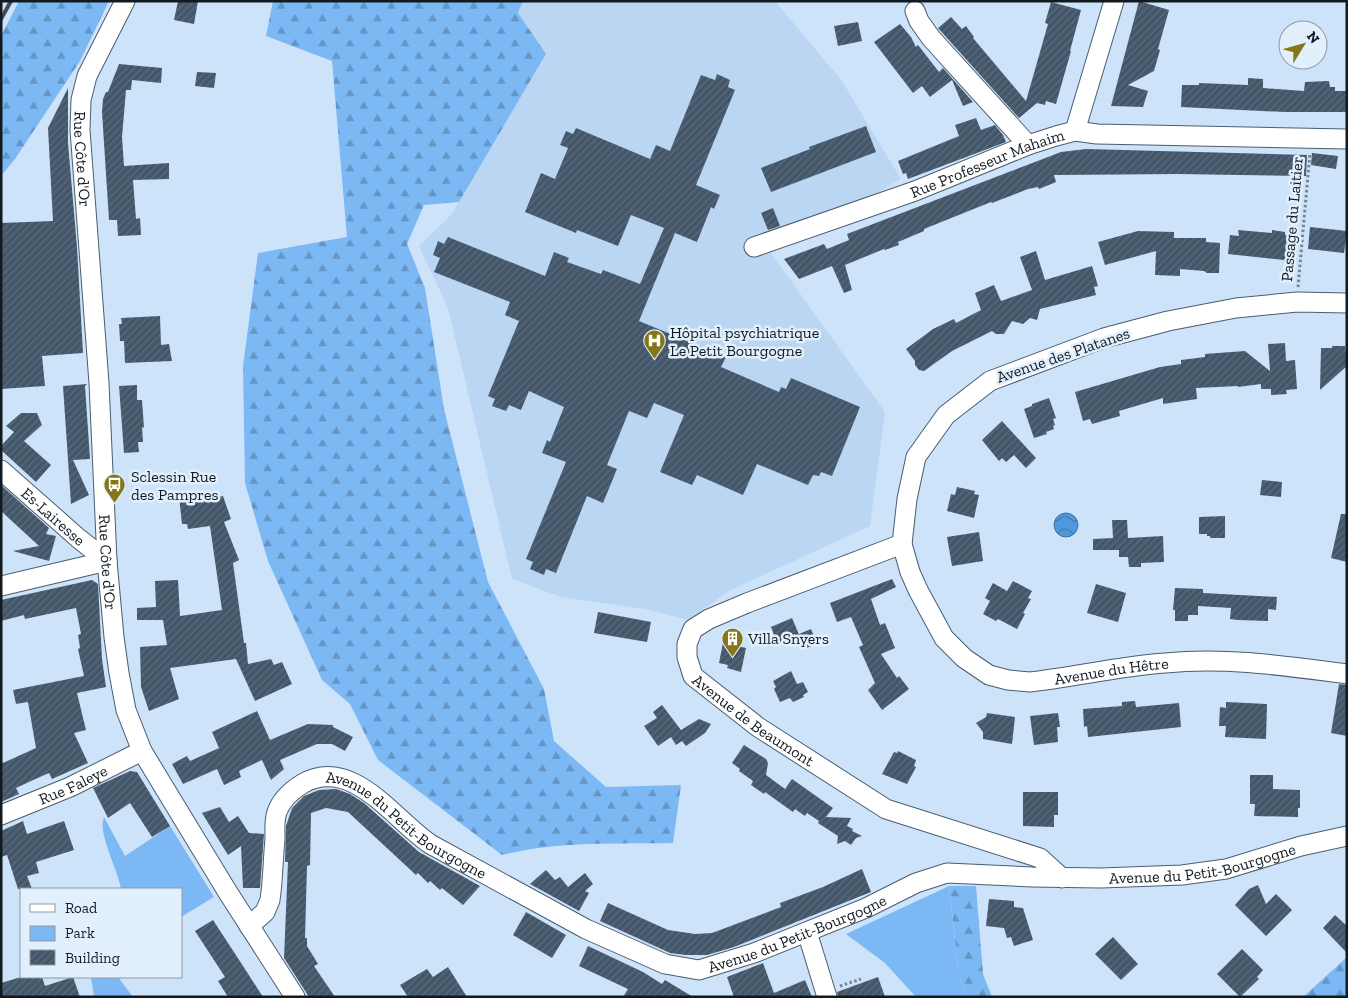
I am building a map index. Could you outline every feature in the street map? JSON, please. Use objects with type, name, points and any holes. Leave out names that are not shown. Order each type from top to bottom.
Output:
[{"type":"street","name":"Rue Côte d'Or","points":[[125,1],[87,76],[81,100],[80,130],[98,383],[107,561],[118,673],[126,710],[142,751],[249,926],[295,997]]},
{"type":"street","points":[[1075,131],[1114,1]]},
{"type":"street","points":[[915,10],[919,21],[931,38],[1028,145]]},
{"type":"street","name":"Rue Professeur Mahaim","points":[[754,247],[916,191],[1028,145],[1075,131],[1097,134],[1347,139]]},
{"type":"street","name":"Avenue des Platanes","points":[[918,590],[910,572],[902,544],[907,499],[916,458],[946,415],[990,381],[1104,338],[1168,321],[1236,308],[1297,302],[1347,303]]},
{"type":"street","name":"Es-Lairesse","points":[[1,470],[107,561]]},
{"type":"street","name":"Avenue de Beaumont","points":[[902,544],[746,603],[693,628],[686,644],[687,657],[693,676],[758,727],[886,809],[1040,858],[1062,878]]},
{"type":"street","points":[[1,586],[107,561]]},
{"type":"street","name":"Avenue du Hêtre","points":[[918,590],[944,638],[964,658],[988,675],[1008,680],[1030,682],[1164,663],[1200,661],[1262,662],[1347,674]]},
{"type":"street","name":"Rue Faleye","points":[[1,815],[70,786],[142,751]]},
{"type":"street","name":"Avenue du Petit-Bourgogne","points":[[249,926],[266,912],[270,900],[276,814],[284,799],[296,787],[313,777],[343,778],[369,792],[419,836],[562,917],[664,964],[699,970],[754,953],[866,908],[916,883],[947,873],[1062,878],[1182,875],[1244,864],[1301,846],[1347,836]]},
{"type":"street","points":[[807,932],[827,997]]},
{"type":"path","name":"Passage du Laitier","points":[[1297,302],[1311,138]]},
{"type":"shaded area","name":"Hôpital psychiatrique Le Petit Bourgogne","points":[[523,1],[775,1],[842,81],[901,179],[771,253],[885,412],[870,526],[729,591],[688,620],[645,609],[561,597],[512,579],[448,308],[419,246],[451,215],[546,55],[518,13]]},
{"type":"green space","points":[[19,1],[109,1],[80,61],[15,159],[1,176],[1,36]]},
{"type":"green space","points":[[273,1],[523,1],[518,13],[546,54],[459,202],[424,205],[407,244],[425,288],[444,409],[488,582],[544,689],[554,741],[606,787],[681,785],[673,843],[565,845],[502,855],[378,760],[350,704],[322,680],[268,561],[245,483],[243,366],[258,253],[347,237],[332,61],[266,36]]},
{"type":"green space","points":[[104,817],[125,856],[170,826],[214,897],[182,916],[182,888],[121,888],[103,832]]},
{"type":"green space","points":[[949,886],[959,975],[966,997],[916,997],[885,963],[846,934]]},
{"type":"green space","points":[[949,886],[976,886],[983,974],[992,997],[966,997],[959,975]]},
{"type":"green space","points":[[1346,958],[1347,997],[1303,997]]},
{"type":"green space","points":[[91,978],[119,978],[133,997],[94,997]]},
{"type":"water","points":[[1066,513],[1071,514],[1077,520],[1077,530],[1071,536],[1066,537],[1061,536],[1055,530],[1054,525],[1055,520],[1061,514]]},
{"type":"building","points":[[178,1],[198,1],[194,24],[174,20]]},
{"type":"building","points":[[1139,1],[1169,10],[1158,49],[1160,50],[1154,71],[1128,85],[1148,91],[1143,107],[1111,106]]},
{"type":"building","points":[[1051,2],[1081,10],[1071,51],[1056,104],[1046,101],[1045,105],[1037,103],[1019,118],[938,28],[951,17],[962,29],[966,26],[973,38],[1026,101],[1048,24],[1045,23]]},
{"type":"building","points":[[858,22],[862,41],[838,46],[834,26]]},
{"type":"building","points":[[900,24],[911,37],[916,47],[918,45],[939,72],[943,68],[973,102],[963,106],[952,80],[930,97],[922,86],[913,93],[874,42]]},
{"type":"building","points":[[119,64],[162,68],[161,83],[132,80],[131,90],[126,90],[122,137],[124,166],[169,163],[169,179],[133,180],[136,219],[140,218],[141,235],[118,236],[117,220],[109,220],[102,112],[103,99],[106,92],[108,92]]},
{"type":"building","points":[[197,72],[216,73],[214,88],[195,86]]},
{"type":"building","points":[[717,74],[730,80],[728,87],[735,90],[696,185],[720,195],[714,209],[711,207],[697,242],[675,233],[639,321],[726,357],[721,367],[779,392],[781,387],[786,389],[791,378],[860,407],[832,476],[821,472],[819,476],[813,475],[808,485],[757,464],[743,495],[697,475],[692,485],[660,472],[684,415],[654,403],[647,418],[629,411],[607,465],[617,469],[603,503],[587,496],[556,573],[546,569],[544,575],[530,569],[533,562],[526,559],[566,462],[542,453],[547,440],[550,442],[564,407],[529,391],[521,410],[509,405],[506,411],[492,406],[495,399],[488,396],[519,321],[505,315],[510,302],[434,272],[440,258],[433,255],[438,241],[444,244],[448,237],[545,276],[554,252],[569,258],[567,262],[601,274],[603,270],[640,284],[664,228],[631,215],[618,246],[577,230],[576,233],[525,212],[541,173],[555,179],[568,148],[560,145],[566,131],[573,134],[576,128],[650,159],[656,145],[670,151],[701,75],[715,80]]},
{"type":"building","points":[[1248,78],[1263,79],[1263,88],[1304,91],[1305,82],[1329,81],[1330,87],[1335,87],[1335,91],[1347,91],[1347,112],[1285,112],[1181,107],[1182,85],[1199,85],[1199,83],[1248,85]]},
{"type":"building","points":[[68,88],[68,143],[77,247],[83,353],[42,356],[45,386],[1,389],[1,223],[53,221],[48,128]]},
{"type":"building","points":[[976,118],[981,130],[995,125],[1006,142],[908,179],[906,173],[903,174],[898,161],[959,136],[955,125]]},
{"type":"building","points":[[866,126],[876,152],[771,192],[761,168],[810,149],[809,147]]},
{"type":"building","points":[[1086,149],[1307,155],[1306,176],[1054,175],[1056,182],[1039,189],[1038,187],[1028,189],[991,202],[924,229],[924,231],[898,242],[899,245],[845,265],[852,290],[844,293],[832,266],[799,279],[784,259],[824,244],[827,249],[849,240],[847,234],[1061,152]]},
{"type":"building","points":[[1312,153],[1338,156],[1336,169],[1311,165]]},
{"type":"building","points":[[773,208],[780,226],[768,230],[761,213]]},
{"type":"building","points":[[1310,227],[1347,231],[1344,253],[1308,249]]},
{"type":"building","points":[[1238,230],[1272,233],[1272,230],[1285,232],[1285,235],[1295,236],[1293,261],[1228,254],[1230,235],[1239,236]]},
{"type":"building","points":[[1138,231],[1174,232],[1174,238],[1206,238],[1206,242],[1220,243],[1219,273],[1180,269],[1180,276],[1155,275],[1156,251],[1105,265],[1098,242]]},
{"type":"building","points":[[1036,251],[1045,280],[1092,266],[1098,286],[1094,287],[1096,295],[1040,309],[1037,320],[1030,318],[1023,324],[1012,321],[1004,334],[996,334],[992,331],[952,351],[924,371],[919,370],[906,349],[933,329],[954,319],[956,323],[981,310],[975,293],[994,285],[1001,301],[1032,290],[1020,257]]},
{"type":"building","points":[[160,316],[161,345],[169,344],[172,361],[125,363],[124,341],[120,341],[119,324],[122,324],[121,318]]},
{"type":"building","points":[[1285,343],[1286,361],[1295,360],[1297,389],[1286,390],[1287,394],[1271,395],[1271,389],[1261,389],[1261,384],[1238,387],[1196,388],[1197,399],[1163,404],[1163,398],[1119,411],[1120,416],[1092,424],[1090,419],[1083,421],[1075,392],[1160,367],[1181,364],[1181,360],[1205,357],[1205,354],[1245,351],[1270,371],[1268,344]]},
{"type":"building","points":[[1332,346],[1345,346],[1347,366],[1320,390],[1321,348],[1332,348]]},
{"type":"building","points":[[87,384],[85,386],[90,459],[73,460],[89,495],[71,504],[63,386]]},
{"type":"building","points":[[137,385],[137,400],[142,400],[143,442],[138,442],[139,452],[124,453],[119,386]]},
{"type":"building","points":[[1049,398],[1056,418],[1053,419],[1054,429],[1046,432],[1047,434],[1034,438],[1024,409]]},
{"type":"building","points":[[21,413],[37,413],[42,425],[24,441],[51,465],[36,482],[1,450],[1,446],[14,432],[6,426]]},
{"type":"building","points":[[1002,421],[1036,458],[1026,468],[1014,455],[1006,462],[1002,458],[999,461],[982,440]]},
{"type":"building","points":[[1262,480],[1282,482],[1281,497],[1260,495]]},
{"type":"building","points":[[1,485],[49,528],[46,534],[56,536],[49,561],[13,551],[39,546],[1,511]]},
{"type":"building","points":[[957,487],[975,491],[974,494],[979,495],[974,518],[947,511],[951,494],[955,495]]},
{"type":"building","points":[[203,495],[204,497],[213,496],[214,498],[223,496],[231,519],[224,522],[239,560],[233,563],[248,664],[271,659],[274,665],[282,662],[292,684],[255,701],[236,659],[170,668],[179,699],[149,711],[141,687],[140,647],[167,645],[163,620],[137,620],[137,608],[156,607],[155,581],[178,580],[180,616],[222,610],[210,526],[188,529],[187,524],[182,524],[179,496]]},
{"type":"building","points":[[1341,514],[1347,514],[1347,562],[1331,558]]},
{"type":"building","points":[[1225,516],[1225,538],[1210,538],[1207,534],[1199,534],[1199,517]]},
{"type":"building","points":[[1112,520],[1127,520],[1128,538],[1163,536],[1164,562],[1141,563],[1141,567],[1129,567],[1128,557],[1119,557],[1119,550],[1093,550],[1093,539],[1113,538]]},
{"type":"building","points":[[979,532],[983,561],[952,566],[947,537]]},
{"type":"building","points":[[892,579],[896,587],[871,599],[880,625],[885,623],[895,648],[881,654],[897,678],[899,676],[909,689],[882,710],[868,690],[875,683],[859,647],[863,645],[851,617],[837,622],[830,603]]},
{"type":"building","points":[[92,580],[98,584],[102,659],[106,687],[77,693],[86,730],[74,733],[88,763],[52,779],[49,773],[31,781],[16,788],[19,794],[1,802],[1,759],[3,763],[36,748],[28,702],[16,704],[13,690],[84,676],[78,649],[80,648],[78,635],[81,634],[76,608],[25,619],[24,615],[1,621],[1,600]]},
{"type":"building","points":[[1013,581],[1032,591],[1028,598],[1031,599],[1017,629],[983,614],[990,601],[985,598],[993,583],[1007,591]]},
{"type":"building","points":[[1096,584],[1126,593],[1118,622],[1087,613]]},
{"type":"building","points":[[1175,588],[1203,589],[1203,593],[1277,597],[1276,610],[1268,609],[1268,621],[1238,620],[1230,619],[1231,608],[1198,606],[1198,615],[1188,615],[1188,621],[1175,621],[1175,610],[1173,610]]},
{"type":"building","points":[[598,612],[651,622],[647,642],[594,633]]},
{"type":"building","points":[[792,618],[800,637],[778,645],[771,627]]},
{"type":"building","points":[[811,629],[817,644],[804,649],[799,634]]},
{"type":"building","name":"Villa Snyers","points":[[723,643],[746,648],[741,672],[727,668],[728,665],[719,663]]},
{"type":"building","points":[[791,671],[797,684],[803,682],[808,692],[803,695],[804,697],[793,702],[790,698],[780,702],[774,689],[776,687],[773,681]]},
{"type":"building","points":[[1339,684],[1347,685],[1347,736],[1331,733]]},
{"type":"building","points":[[1135,701],[1136,707],[1179,703],[1181,727],[1088,737],[1087,726],[1084,727],[1083,709],[1122,706],[1122,702]]},
{"type":"building","points":[[1226,702],[1267,704],[1266,739],[1225,737],[1226,726],[1219,726],[1220,707],[1226,708]]},
{"type":"building","points":[[662,705],[681,730],[699,719],[711,724],[705,733],[686,746],[682,741],[676,745],[671,737],[658,746],[644,726],[657,718],[653,712]]},
{"type":"building","points":[[257,711],[270,740],[308,724],[333,725],[333,727],[353,737],[345,751],[332,744],[317,744],[280,760],[284,769],[271,780],[262,760],[239,771],[241,777],[224,785],[217,769],[183,784],[172,764],[187,756],[190,761],[219,748],[212,732]]},
{"type":"building","points":[[987,713],[1015,717],[1012,744],[983,739],[983,732],[976,723],[986,717]]},
{"type":"building","points":[[1058,713],[1060,727],[1057,727],[1058,742],[1034,745],[1030,716]]},
{"type":"building","points":[[744,745],[766,759],[768,763],[766,775],[785,789],[792,779],[833,808],[826,817],[851,818],[847,826],[862,836],[856,838],[851,845],[845,841],[837,844],[838,836],[818,823],[819,821],[807,813],[805,816],[795,809],[793,812],[765,792],[764,794],[751,785],[753,781],[739,771],[740,769],[732,763]]},
{"type":"building","points":[[898,751],[916,760],[914,766],[916,767],[907,784],[882,774],[894,752],[897,753]]},
{"type":"building","points":[[130,771],[137,772],[170,826],[152,837],[130,803],[108,818],[93,788]]},
{"type":"building","points":[[1250,775],[1273,775],[1273,789],[1300,790],[1298,817],[1254,816],[1255,804],[1250,804]]},
{"type":"building","points":[[336,789],[350,794],[364,803],[419,852],[480,886],[463,905],[442,888],[440,890],[430,881],[428,883],[418,873],[416,875],[348,812],[326,808],[311,813],[305,938],[307,938],[307,946],[318,964],[314,966],[335,997],[309,997],[284,958],[288,862],[285,862],[286,826],[292,808],[304,796],[319,790]]},
{"type":"building","points":[[1023,792],[1058,792],[1058,815],[1054,815],[1054,827],[1023,826]]},
{"type":"building","points":[[220,807],[229,822],[238,816],[249,833],[264,834],[260,888],[243,888],[241,846],[228,855],[202,813]]},
{"type":"building","points":[[23,821],[27,834],[64,821],[74,850],[36,862],[39,873],[27,876],[32,888],[18,889],[7,855],[1,857],[1,831]]},
{"type":"building","points":[[862,869],[871,892],[734,947],[707,955],[670,953],[600,921],[608,903],[668,930],[695,934],[712,933],[781,907],[780,903],[823,887]]},
{"type":"building","points":[[546,870],[555,880],[560,877],[568,887],[585,873],[593,884],[585,891],[589,893],[579,911],[530,884]]},
{"type":"building","points":[[1258,885],[1266,904],[1276,894],[1292,910],[1266,936],[1235,905],[1249,889]]},
{"type":"building","points":[[989,899],[1014,901],[1014,907],[1023,908],[1033,940],[1014,946],[1011,937],[1007,938],[1004,928],[986,926]]},
{"type":"building","points":[[526,912],[566,935],[552,958],[513,935]]},
{"type":"building","points":[[1335,915],[1347,926],[1347,953],[1323,928]]},
{"type":"building","points":[[213,920],[263,997],[228,997],[218,981],[225,977],[195,931]]},
{"type":"building","points":[[1113,937],[1138,964],[1121,980],[1095,954]]},
{"type":"building","points":[[588,946],[643,972],[662,984],[665,980],[693,997],[623,997],[628,989],[579,966]]},
{"type":"building","points":[[1242,949],[1263,970],[1257,977],[1259,979],[1240,997],[1217,974]]},
{"type":"building","points":[[763,963],[774,993],[805,980],[812,997],[734,997],[727,977]]},
{"type":"building","points":[[448,967],[467,997],[408,997],[400,985],[427,969],[433,977]]},
{"type":"building","points":[[20,977],[42,978],[45,986],[73,978],[80,997],[1,997],[1,983]]},
{"type":"building","points":[[878,977],[885,997],[838,997],[837,992]]},
{"type":"railway","points":[[1,19],[11,1]]},
{"type":"place","name":"Hôpital psychiatrique Le Petit Bourgogne","points":[[654,360]]},
{"type":"place","name":"Sclessin Rue des Pampres","points":[[115,504]]},
{"type":"place","name":"Villa Snyers","points":[[732,657]]}]
